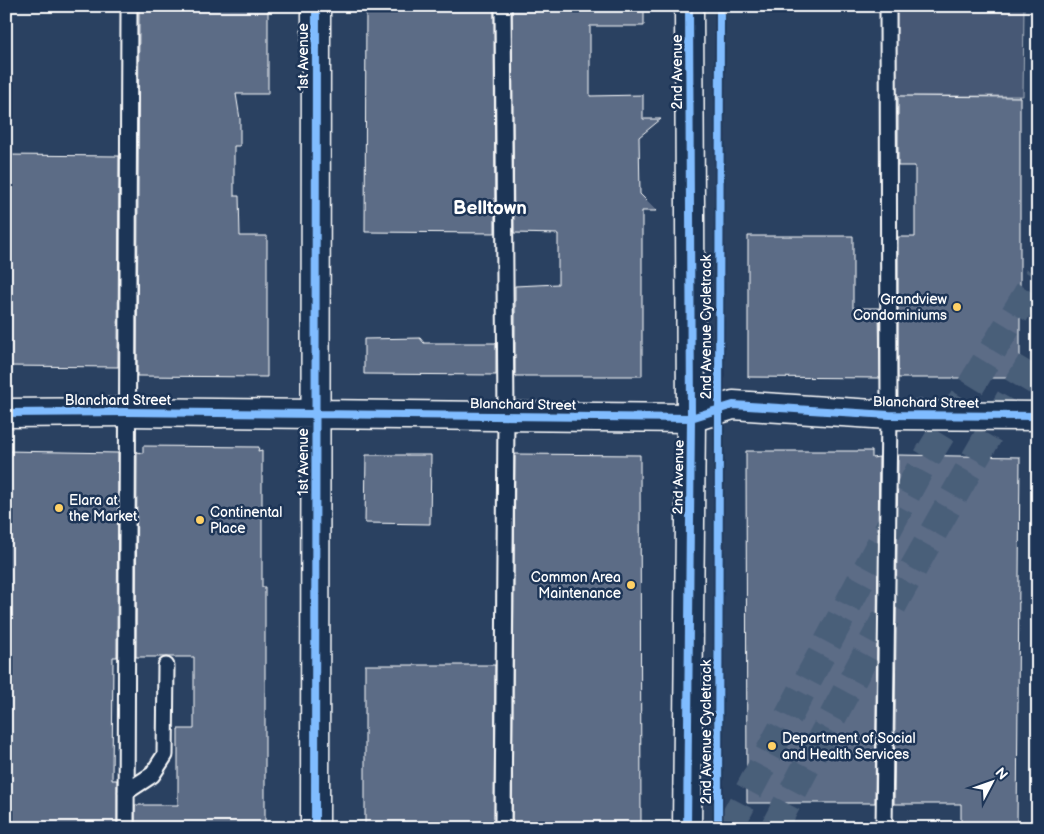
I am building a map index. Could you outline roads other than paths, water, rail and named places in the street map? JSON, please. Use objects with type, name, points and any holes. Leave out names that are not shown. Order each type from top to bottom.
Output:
[{"type":"main road","name":"1st Avenue","points":[[315,828],[316,6]]},
{"type":"main road","name":"2nd Avenue","points":[[687,828],[691,418],[689,6]]},
{"type":"main road","name":"Blanchard Street","points":[[6,413],[126,412],[691,418],[733,405],[889,415],[1038,416]]},
{"type":"lane","points":[[126,828],[126,412],[130,6]]},
{"type":"lane","points":[[503,6],[506,417],[503,828]]},
{"type":"lane","points":[[884,828],[889,415],[888,6]]},
{"type":"lane","points":[[126,792],[152,775],[165,755],[166,666]]},
{"type":"tunnel","points":[[729,828],[920,469],[1038,276]]},
{"type":"tunnel","points":[[774,828],[903,588],[969,469],[1038,351]]},
{"type":"place","name":"Grandview Condominiums","points":[[957,307]]},
{"type":"place","name":"Elara at the Market","points":[[59,508]]},
{"type":"place","name":"Continental Place","points":[[200,520]]},
{"type":"place","name":"Common Area Maintenance","points":[[631,585]]},
{"type":"place","name":"Department of Social and Health Services","points":[[772,746]]},
{"type":"district","name":"Belltown","points":[[490,207]]}]
